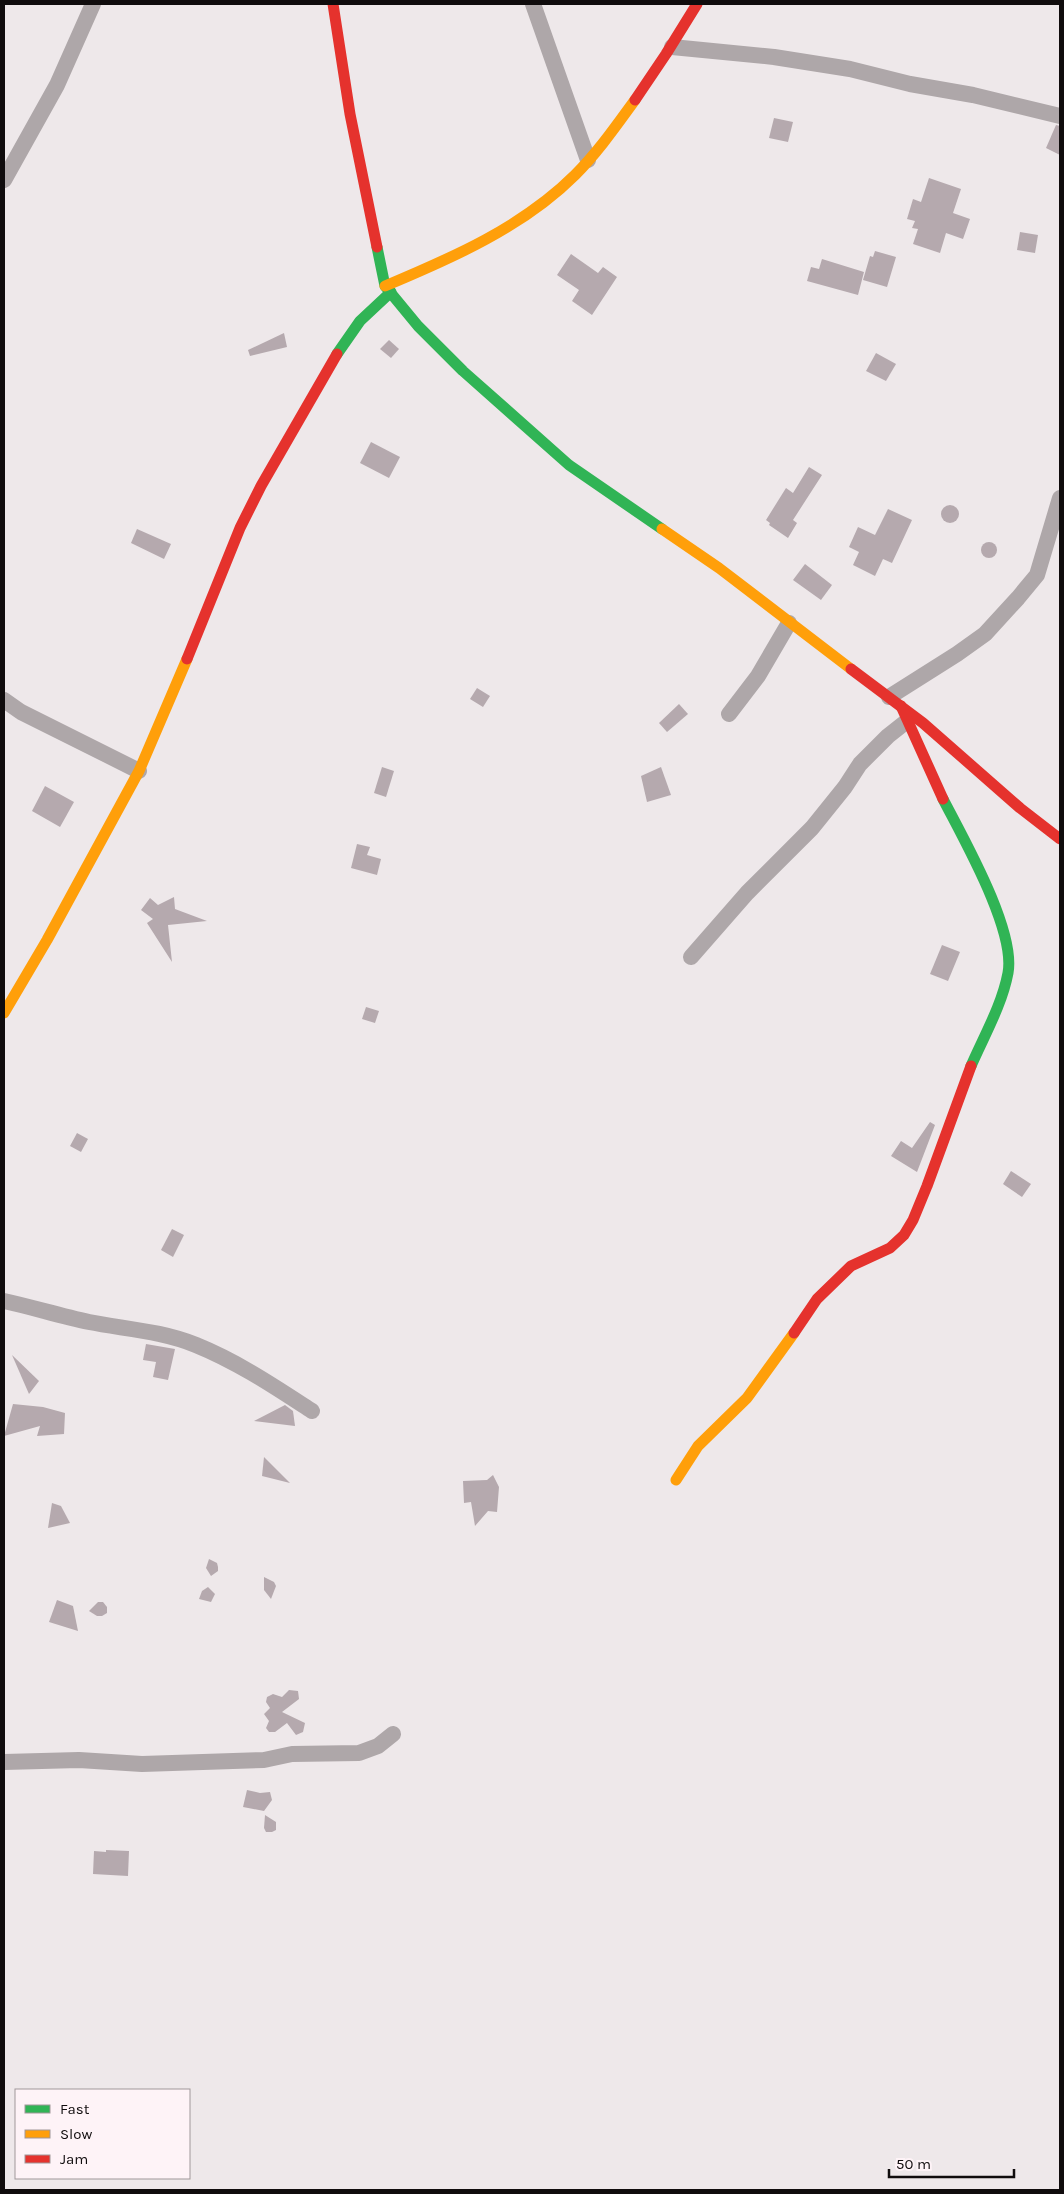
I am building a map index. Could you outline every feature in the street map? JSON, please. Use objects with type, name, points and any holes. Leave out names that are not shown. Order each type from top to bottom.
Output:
[{"type":"street","points":[[4,180],[56,84],[93,4]]},
{"type":"street","points":[[333,4],[350,114],[388,289],[418,326],[463,371],[569,465],[719,568],[789,623],[923,722],[1020,808],[1060,839]]},
{"type":"street","points":[[533,4],[588,160]]},
{"type":"street","points":[[4,1013],[47,940],[139,770],[157,732],[240,528],[328,367],[360,321],[388,289],[502,231],[556,193],[601,147],[672,47],[697,4]]},
{"type":"street","points":[[672,47],[774,57],[850,69],[910,84],[991,98],[1060,116]]},
{"type":"street","points":[[894,701],[985,634],[1037,575],[1060,498]]},
{"type":"street","points":[[729,714],[758,676],[789,623]]},
{"type":"street","points":[[4,700],[21,712],[139,770]]},
{"type":"street","points":[[676,1480],[698,1446],[746,1398],[774,1363],[817,1299],[851,1266],[890,1248],[904,1235],[913,1220],[927,1186],[970,1069],[994,1014],[1008,972],[1007,941],[978,866],[936,786],[907,721],[894,701]]},
{"type":"street","points":[[691,957],[747,892],[812,828],[845,787],[860,764],[888,736],[907,721]]},
{"type":"street","points":[[4,1301],[88,1322],[145,1330],[196,1345],[241,1367],[312,1411]]},
{"type":"street","points":[[4,1762],[79,1760],[142,1764],[264,1760],[292,1754],[359,1753],[378,1746],[393,1734]]},
{"type":"building","points":[[774,118],[793,122],[788,142],[769,138]]},
{"type":"building","points":[[1056,125],[1060,126],[1060,155],[1046,148]]},
{"type":"building","points":[[929,178],[961,189],[953,213],[970,219],[963,239],[946,233],[940,253],[913,244],[918,229],[912,228],[915,221],[907,219],[913,199],[921,202]]},
{"type":"building","points":[[1020,232],[1038,235],[1035,253],[1017,250]]},
{"type":"building","points":[[875,251],[896,257],[887,287],[863,280],[870,256],[873,257]]},
{"type":"building","points":[[571,254],[598,273],[603,267],[617,277],[592,315],[572,301],[579,290],[557,275]]},
{"type":"building","points":[[822,259],[864,272],[858,295],[807,281],[811,267],[819,269]]},
{"type":"building","points":[[284,333],[287,347],[250,356],[248,350]]},
{"type":"building","points":[[389,340],[399,349],[391,358],[380,349]]},
{"type":"building","points":[[876,353],[896,364],[886,381],[866,371]]},
{"type":"building","points":[[371,442],[400,457],[389,478],[360,463]]},
{"type":"building","points":[[809,467],[822,475],[793,520],[797,523],[788,538],[769,525],[770,523],[766,520],[786,488],[793,493]]},
{"type":"building","points":[[946,505],[954,505],[959,510],[957,521],[946,523],[941,518],[941,510]]},
{"type":"building","points":[[888,509],[912,520],[892,563],[883,559],[875,576],[853,565],[859,552],[849,547],[858,527],[875,535]]},
{"type":"building","points":[[137,529],[171,544],[164,559],[131,543]]},
{"type":"building","points":[[989,542],[997,550],[989,558],[981,550]]},
{"type":"building","points":[[805,564],[832,585],[821,600],[793,580]]},
{"type":"building","points":[[477,688],[490,696],[483,707],[470,699]]},
{"type":"building","points":[[679,704],[688,714],[667,732],[659,723]]},
{"type":"building","points":[[382,767],[394,771],[386,797],[374,793]]},
{"type":"building","points":[[661,767],[671,795],[647,802],[641,776]]},
{"type":"building","points":[[45,786],[74,802],[60,827],[32,811]]},
{"type":"building","points":[[357,844],[370,847],[367,855],[381,859],[377,875],[351,868]]},
{"type":"building","points":[[174,897],[175,909],[207,921],[168,925],[172,962],[147,923],[153,919],[141,910],[150,898],[158,905]]},
{"type":"building","points":[[942,945],[960,952],[948,981],[930,974]]},
{"type":"building","points":[[366,1007],[379,1011],[375,1023],[362,1019]]},
{"type":"building","points":[[930,1122],[935,1125],[917,1172],[891,1156],[901,1141],[912,1148]]},
{"type":"building","points":[[77,1133],[88,1139],[81,1152],[70,1146]]},
{"type":"building","points":[[1011,1171],[1031,1184],[1022,1197],[1003,1184]]},
{"type":"building","points":[[172,1229],[184,1235],[173,1257],[161,1250]]},
{"type":"building","points":[[146,1344],[175,1349],[168,1380],[153,1377],[156,1362],[143,1360]]},
{"type":"building","points":[[12,1355],[39,1381],[29,1394]]},
{"type":"building","points":[[13,1404],[43,1407],[65,1413],[64,1434],[37,1436],[40,1426],[4,1436]]},
{"type":"building","points":[[285,1405],[293,1411],[295,1426],[254,1421]]},
{"type":"building","points":[[264,1457],[290,1483],[262,1476]]},
{"type":"building","points":[[493,1475],[499,1487],[497,1512],[488,1511],[475,1526],[471,1502],[464,1503],[463,1481],[487,1480]]},
{"type":"building","points":[[52,1503],[61,1506],[70,1523],[48,1528]]},
{"type":"building","points":[[209,1559],[217,1563],[218,1567],[218,1571],[211,1576],[206,1568]]},
{"type":"building","points":[[264,1577],[274,1582],[276,1586],[271,1599],[264,1590]]},
{"type":"building","points":[[208,1587],[215,1594],[211,1602],[199,1599],[202,1591]]},
{"type":"building","points":[[57,1600],[73,1606],[78,1631],[49,1622]]},
{"type":"building","points":[[98,1602],[103,1602],[107,1607],[107,1613],[102,1616],[97,1616],[89,1611]]},
{"type":"building","points":[[289,1690],[298,1691],[299,1699],[282,1712],[305,1723],[303,1732],[296,1735],[287,1723],[275,1732],[269,1732],[266,1728],[269,1721],[264,1714],[270,1708],[266,1702],[267,1697],[273,1694],[282,1697]]},
{"type":"building","points":[[247,1790],[260,1793],[270,1792],[272,1800],[264,1811],[243,1807]]},
{"type":"building","points":[[265,1815],[276,1822],[276,1830],[266,1832],[264,1828]]},
{"type":"building","points":[[106,1850],[129,1851],[128,1876],[93,1874],[94,1851],[106,1852]]},
{"type":"traffic: fast","points":[[377,247],[385,286],[418,326],[463,371],[569,465],[662,529]]},
{"type":"traffic: fast","points":[[337,354],[360,321],[391,292]]},
{"type":"traffic: fast","points":[[943,799],[986,884],[1004,933],[1008,955],[1008,973],[1002,997],[971,1066]]},
{"type":"traffic: slow","points":[[385,286],[486,240],[510,226],[555,194],[575,175],[606,139],[635,100]]},
{"type":"traffic: slow","points":[[662,529],[719,568],[851,669]]},
{"type":"traffic: slow","points":[[4,1013],[47,940],[139,771],[187,659]]},
{"type":"traffic: slow","points":[[676,1480],[698,1446],[747,1398],[794,1333]]},
{"type":"traffic: jam","points":[[333,4],[350,114],[377,247]]},
{"type":"traffic: jam","points":[[635,100],[697,4]]},
{"type":"traffic: jam","points":[[187,659],[240,528],[261,486],[337,354]]},
{"type":"traffic: jam","points":[[851,669],[923,723],[1020,808],[1060,839]]},
{"type":"traffic: jam","points":[[901,706],[943,799]]},
{"type":"traffic: jam","points":[[794,1333],[817,1299],[851,1266],[890,1248],[904,1235],[913,1220],[927,1186],[971,1066]]}]
